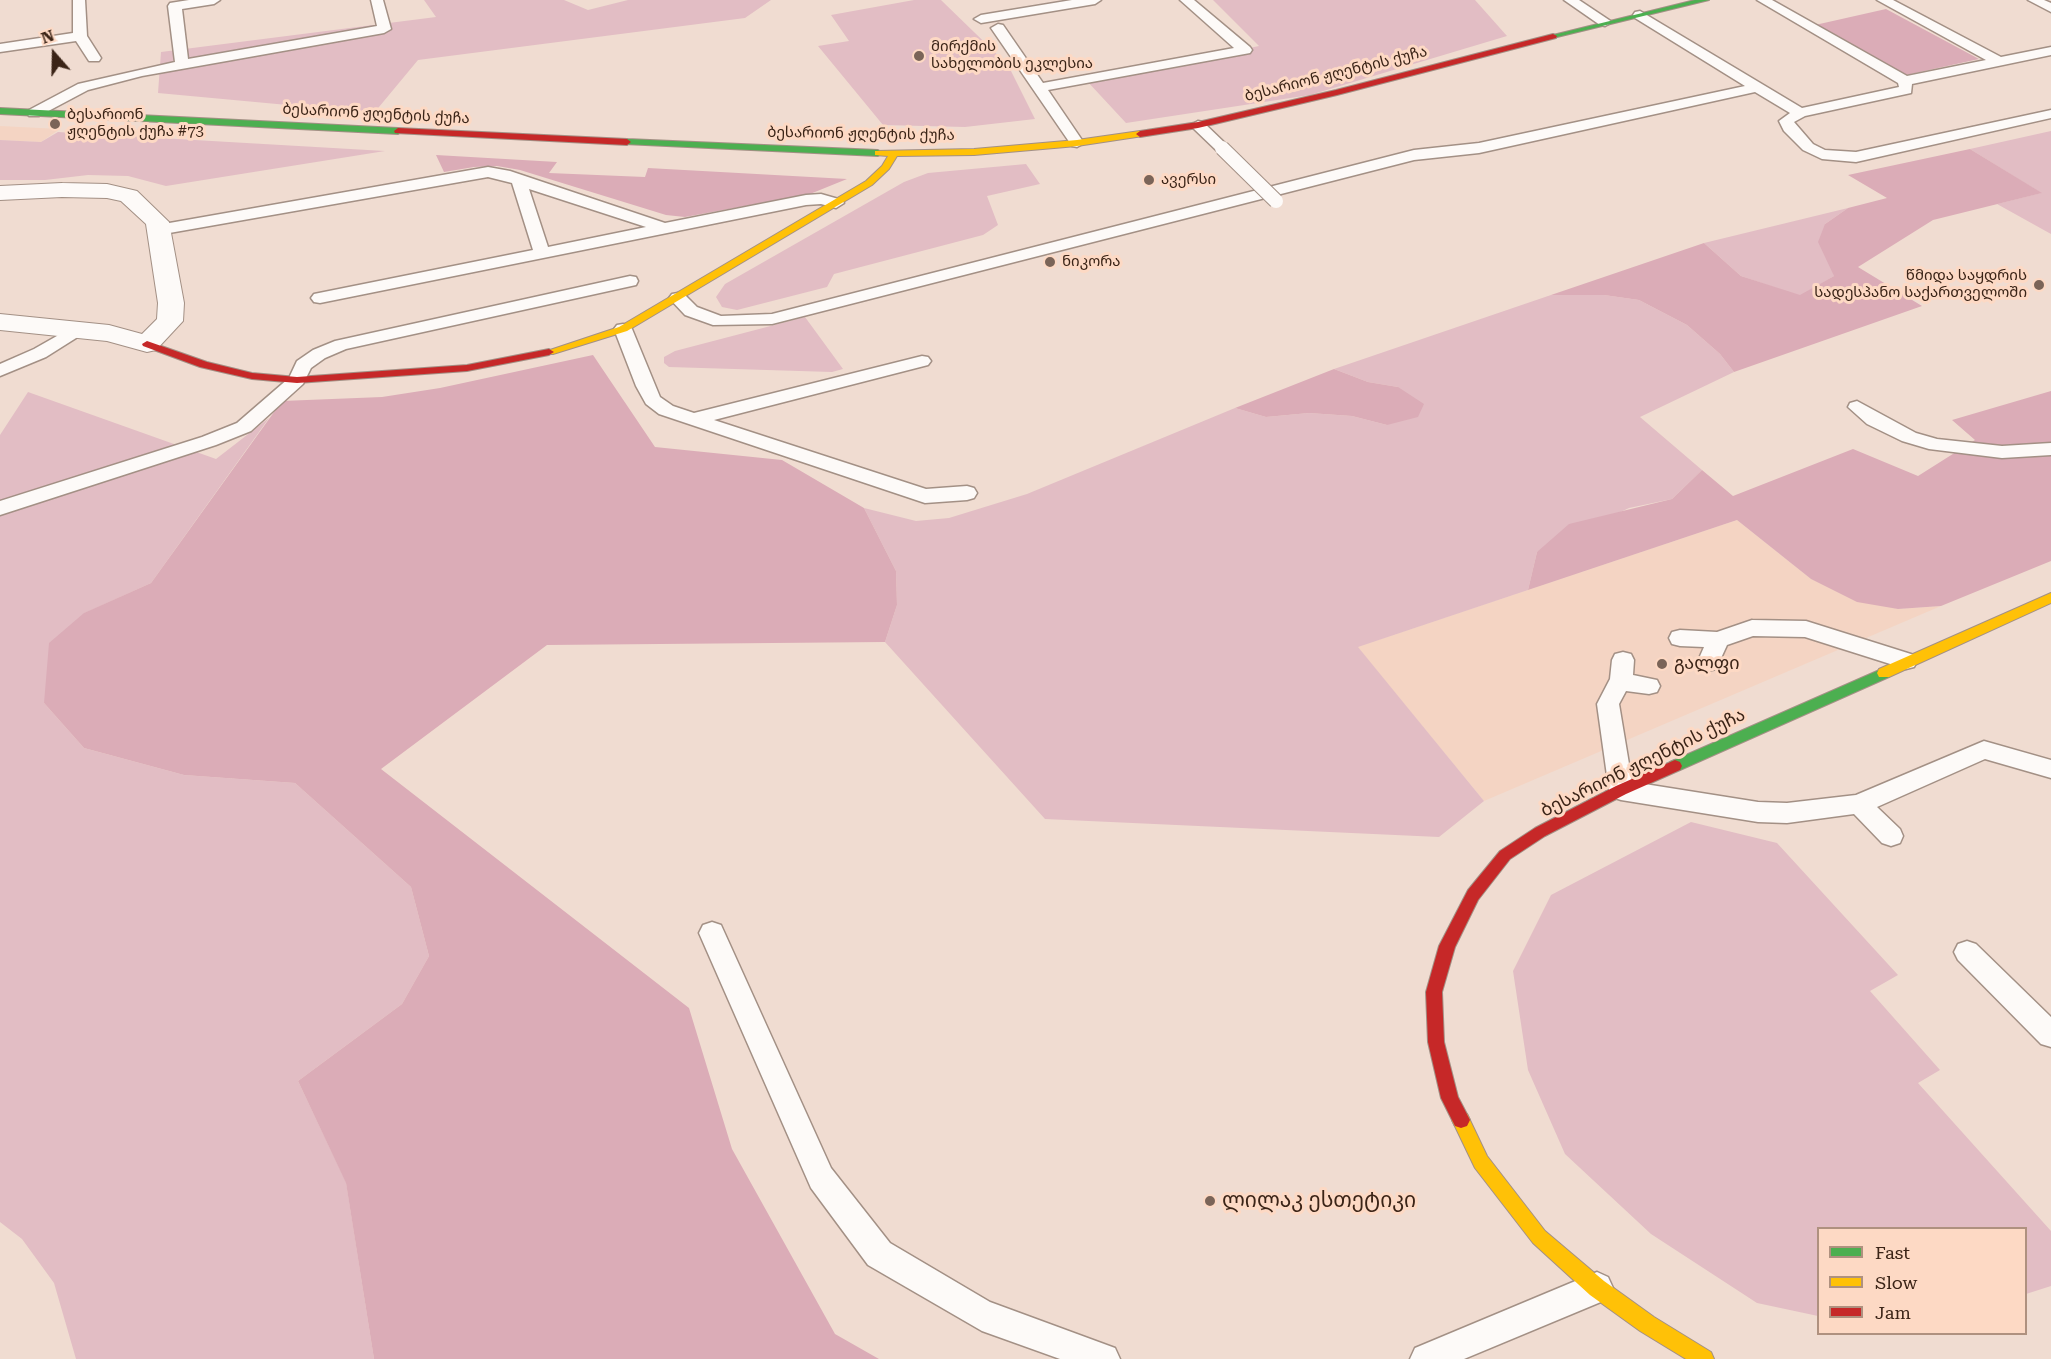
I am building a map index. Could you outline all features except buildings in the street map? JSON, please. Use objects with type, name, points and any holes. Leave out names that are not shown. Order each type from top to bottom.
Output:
[{"type":"main road","name":"ბესარიონ ჟღენტის ქუჩა","points":[[0,111],[893,154],[974,152],[1077,143],[1198,125],[1337,92],[1605,22],[1705,0]]},
{"type":"main road","points":[[147,344],[204,365],[252,376],[297,380],[387,375],[530,358],[623,329],[869,183],[886,167],[893,154]]},
{"type":"main road","name":"ბესარიონ ჟღენტის ქუჩა","points":[[1704,1359],[1647,1324],[1597,1288],[1539,1237],[1481,1162],[1450,1098],[1436,1042],[1434,992],[1447,946],[1473,895],[1505,855],[1540,832],[1621,790],[1906,660],[2051,597]]},
{"type":"street","points":[[0,193],[62,190],[107,191],[129,196],[157,222],[171,303],[170,321],[147,344],[109,333],[0,322]]},
{"type":"lane","points":[[80,0],[80,36],[94,58]]},
{"type":"lane","points":[[182,65],[176,6],[214,0]]},
{"type":"lane","points":[[34,113],[83,87],[141,72],[384,29],[377,0]]},
{"type":"lane","points":[[981,19],[1095,0]]},
{"type":"lane","points":[[1038,88],[1245,50],[1186,0]]},
{"type":"lane","points":[[1570,0],[1605,22]]},
{"type":"lane","points":[[1762,0],[1905,81],[2051,51]]},
{"type":"lane","points":[[1883,0],[2000,62]]},
{"type":"lane","points":[[2034,0],[2051,8]]},
{"type":"lane","points":[[1640,15],[1800,113]]},
{"type":"lane","points":[[998,27],[1077,143]]},
{"type":"lane","points":[[0,48],[80,36]]},
{"type":"lane","points":[[1905,81],[1906,90],[1800,113],[1786,121],[1789,129],[1816,158],[1857,157],[2051,114]]},
{"type":"lane","points":[[678,298],[691,311],[719,321],[772,319],[1414,155],[1479,148],[1758,87]]},
{"type":"lane","points":[[1198,125],[1276,201]]},
{"type":"lane","points":[[158,230],[488,172],[505,174],[666,229]]},
{"type":"lane","points":[[519,180],[542,254]]},
{"type":"lane","points":[[320,298],[806,200],[821,199],[836,203]]},
{"type":"lane","points":[[0,508],[209,441],[244,427],[297,380],[303,365],[319,354],[341,345],[630,281]]},
{"type":"lane","points":[[0,370],[39,353],[78,329]]},
{"type":"lane","points":[[623,329],[645,386],[653,400],[666,410],[925,496],[967,493]]},
{"type":"lane","points":[[694,419],[922,361]]},
{"type":"lane","points":[[1857,407],[1874,420],[1910,437],[1936,445],[2002,452],[2051,449]]},
{"type":"lane","points":[[1680,638],[1718,640],[1752,628],[1806,629],[1906,660]]},
{"type":"lane","points":[[1707,663],[1718,640]]},
{"type":"lane","points":[[1649,686],[1622,671],[1608,704],[1621,790],[1777,813],[1859,804],[1984,750],[2051,769]]},
{"type":"lane","points":[[1859,804],[1891,836]]},
{"type":"lane","points":[[712,933],[821,1178],[879,1254],[982,1315],[1104,1359]]},
{"type":"lane","points":[[1967,952],[2051,1035]]},
{"type":"lane","points":[[1426,1359],[1597,1288]]},
{"type":"shaded area","points":[[424,0],[564,0],[588,10],[628,0],[771,0],[745,18],[418,60],[374,113],[158,93],[161,52],[436,17]]},
{"type":"shaded area","points":[[914,0],[941,0],[1008,65],[1035,119],[965,127],[883,125],[818,46],[849,41],[831,15]]},
{"type":"shaded area","points":[[1213,0],[1475,0],[1507,36],[1310,95],[1126,123],[1087,81],[1259,46]]},
{"type":"shaded area","points":[[1886,9],[1979,59],[1906,75],[1815,25]]},
{"type":"shaded area","points":[[0,126],[60,129],[41,142],[0,140]]},
{"type":"shaded area","points":[[2051,131],[2051,234],[1997,204],[2041,193],[1970,149]]},
{"type":"shaded area","points":[[58,132],[385,151],[166,186],[128,176],[88,175],[45,180],[0,180],[0,140],[41,142]]},
{"type":"shaded area","points":[[1970,149],[2042,193],[1933,220],[1858,267],[1922,306],[1734,372],[1720,354],[1687,325],[1639,300],[1604,295],[1551,295],[1704,243],[1741,276],[1800,295],[1834,276],[1818,242],[1825,224],[1848,208],[1887,198],[1848,175]]},
{"type":"shaded area","points":[[436,155],[557,162],[549,173],[645,177],[648,168],[847,179],[810,194],[685,217],[666,215],[520,170],[497,166],[444,172]]},
{"type":"shaded area","points":[[1026,164],[1040,184],[987,196],[998,225],[983,235],[834,274],[827,287],[737,310],[722,307],[716,297],[725,284],[904,182],[928,173]]},
{"type":"shaded area","points":[[1848,208],[1825,224],[1834,276],[1800,296],[1741,276],[1704,243]]},
{"type":"shaded area","points":[[1551,295],[1604,295],[1639,300],[1687,325],[1720,354],[1734,372],[1640,417],[1702,470],[1672,499],[1629,508],[1537,552],[1528,590],[1358,647],[1484,801],[1439,837],[1045,819],[885,642],[897,605],[896,571],[864,508],[916,521],[949,518],[1027,494],[1235,408],[1266,417],[1309,413],[1352,416],[1387,425],[1398,387],[1368,382],[1334,369]]},
{"type":"shaded area","points":[[805,317],[843,369],[832,372],[669,367],[664,363],[664,357],[675,351]]},
{"type":"shaded area","points":[[593,355],[655,447],[782,460],[864,508],[896,571],[897,605],[885,642],[547,645],[381,769],[689,1008],[732,1149],[835,1334],[879,1359],[374,1359],[346,1183],[298,1081],[402,1004],[429,956],[411,887],[295,783],[184,775],[84,748],[44,703],[49,643],[84,613],[151,583],[282,401],[382,397],[440,388]]},
{"type":"shaded area","points":[[1334,369],[1368,382],[1398,387],[1424,404],[1418,417],[1387,425],[1352,416],[1309,413],[1266,417],[1235,408]]},
{"type":"shaded area","points":[[2051,391],[2051,561],[1941,606],[1898,609],[1857,602],[1811,579],[1737,520],[1528,590],[1537,552],[1569,524],[1672,499],[1702,470],[1733,496],[1853,449],[1918,476],[1975,440],[1952,420]]},
{"type":"shaded area","points":[[28,392],[216,459],[269,418],[151,583],[85,613],[44,703],[84,748],[184,775],[295,783],[411,887],[429,956],[402,1004],[298,1081],[346,1182],[374,1359],[76,1359],[54,1283],[22,1239],[0,1222],[0,435]]},
{"type":"shaded area","points":[[1737,520],[1811,579],[1898,609],[1941,606],[1484,801],[1357,647]]},
{"type":"shaded area","points":[[1691,822],[1777,843],[1898,975],[1870,991],[1940,1070],[1918,1083],[2051,1231],[2051,1286],[2027,1294],[2027,1227],[1817,1227],[1817,1316],[1757,1303],[1651,1234],[1565,1154],[1528,1070],[1513,971],[1551,895]]},
{"type":"traffic: fast","points":[[1553,36],[1705,0]]},
{"type":"traffic: fast","points":[[0,111],[398,131]]},
{"type":"traffic: fast","points":[[627,142],[878,153]]},
{"type":"traffic: fast","points":[[1675,766],[1884,673]]},
{"type":"traffic: slow","points":[[878,153],[974,152],[1077,143],[1140,134]]},
{"type":"traffic: slow","points":[[549,352],[623,329],[869,183],[886,167],[893,154]]},
{"type":"traffic: slow","points":[[1884,673],[2051,598]]},
{"type":"traffic: slow","points":[[1461,1120],[1481,1162],[1539,1237],[1597,1288],[1647,1324],[1704,1359]]},
{"type":"traffic: jam","points":[[1140,134],[1198,125],[1553,36]]},
{"type":"traffic: jam","points":[[398,131],[627,142]]},
{"type":"traffic: jam","points":[[147,344],[204,365],[252,376],[297,380],[467,368],[549,352]]},
{"type":"traffic: jam","points":[[1461,1120],[1450,1098],[1436,1042],[1434,992],[1447,946],[1473,895],[1505,855],[1540,832],[1621,790],[1675,766]]},
{"type":"place","name":"მირქმის სახელობის ეკლესია","points":[[919,56]]},
{"type":"place","name":"ბესარიონ ჟღენტის ქუჩა #73","points":[[55,124]]},
{"type":"place","name":"ავერსი","points":[[1149,180]]},
{"type":"place","name":"ნიკორა","points":[[1050,262]]},
{"type":"place","name":"წმიდა საყდრის სადესპანო საქართველოში","points":[[2039,285]]},
{"type":"place","name":"გალფი","points":[[1662,664]]},
{"type":"place","name":"ლილაკ ესთეტიკი","points":[[1210,1201]]}]
